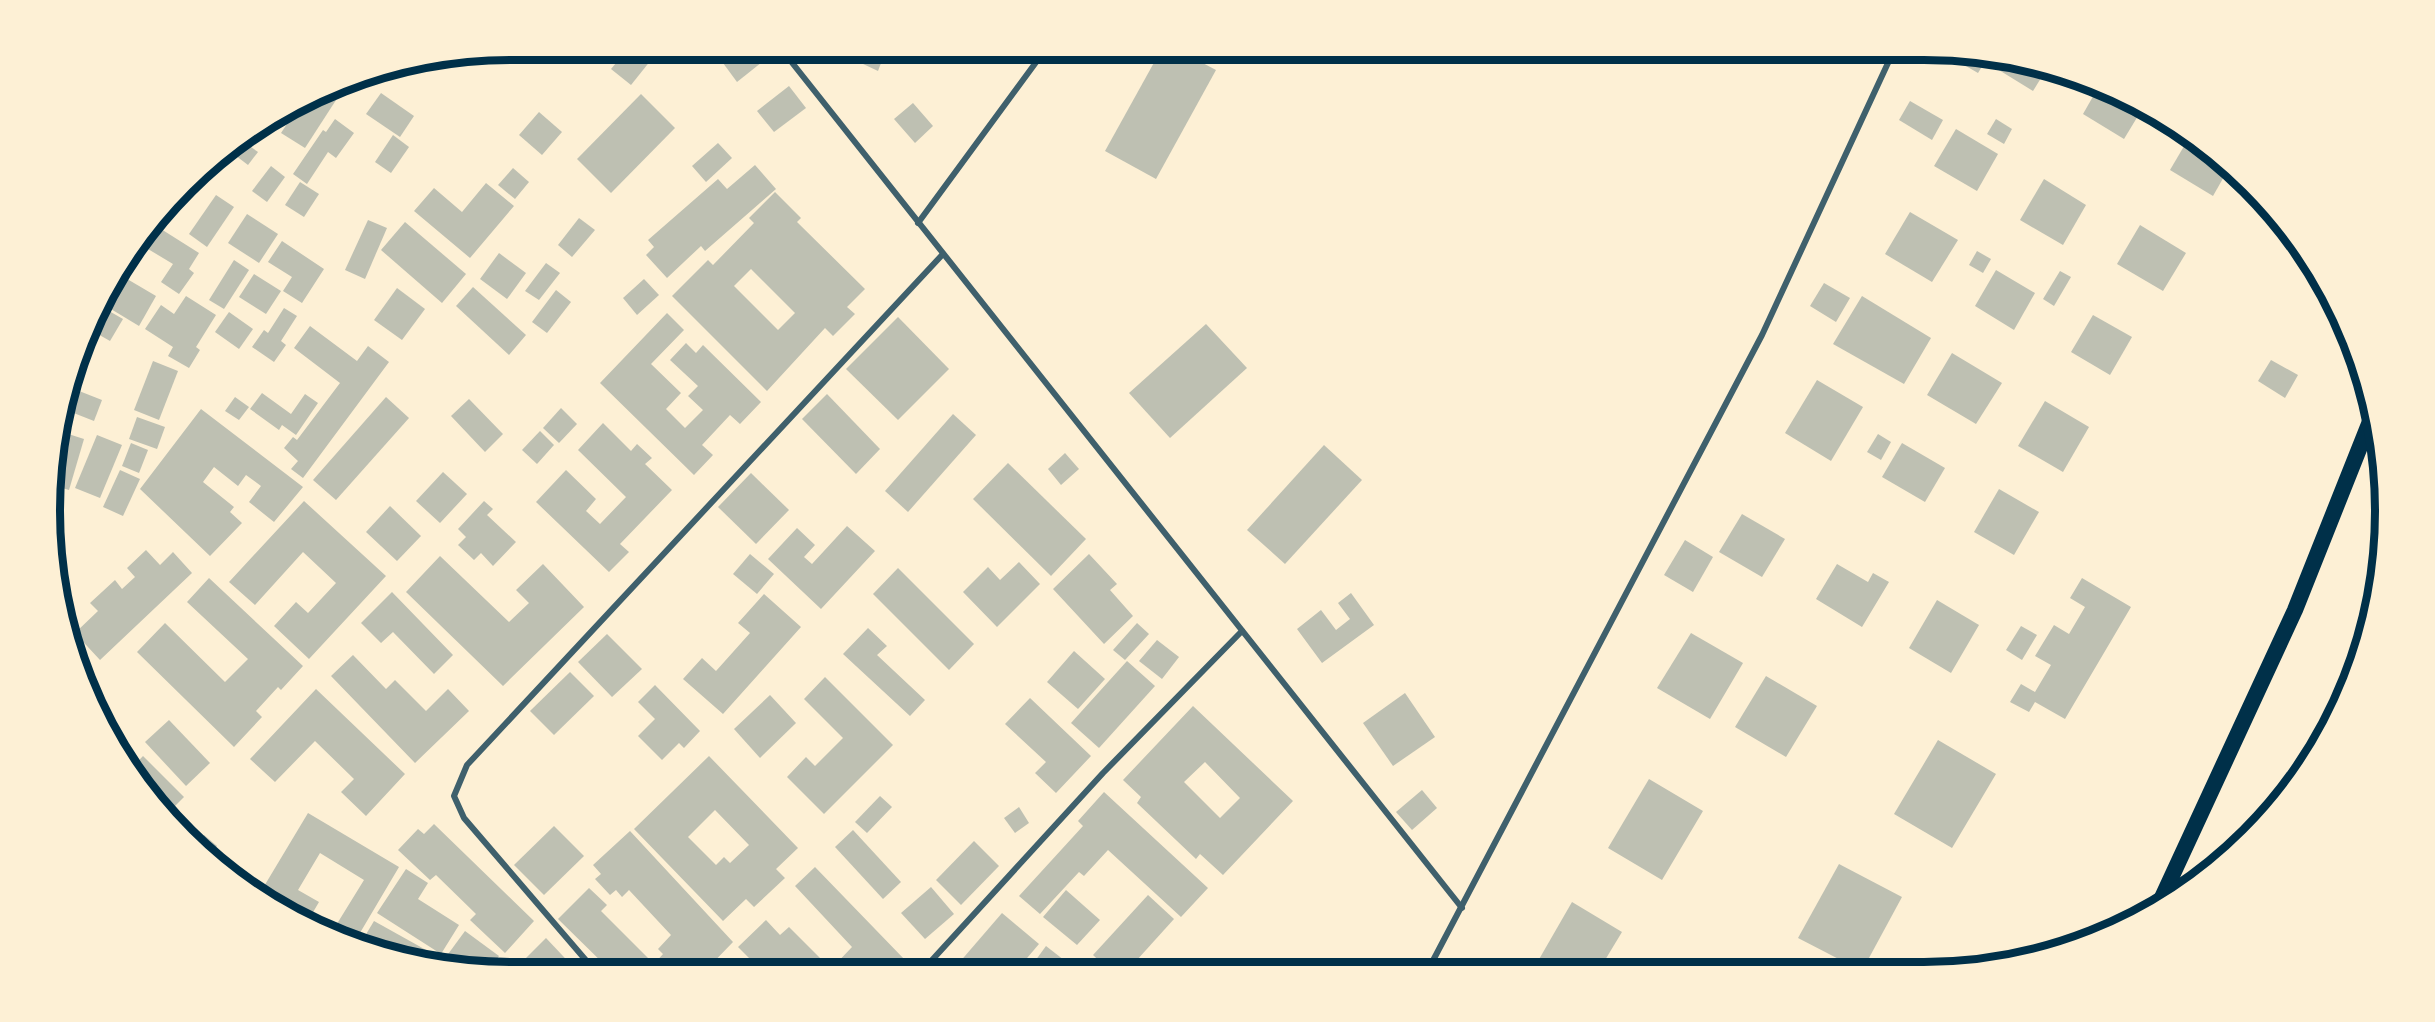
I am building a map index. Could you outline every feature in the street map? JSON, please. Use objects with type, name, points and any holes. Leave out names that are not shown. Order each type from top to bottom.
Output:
[{"type":"highway","points":[[2164,893],[2295,610],[2367,429]]},
{"type":"street","points":[[790,60],[1462,908]]},
{"type":"street","points":[[918,223],[1038,60]]},
{"type":"street","points":[[1432,962],[1762,335],[1889,60]]},
{"type":"street","points":[[587,962],[464,818],[454,796],[467,765],[943,254]]},
{"type":"street","points":[[930,962],[1104,773],[1242,631]]},
{"type":"building","points":[[619,60],[651,60],[631,85],[611,69]]},
{"type":"building","points":[[727,60],[764,60],[737,82],[723,63]]},
{"type":"building","points":[[862,60],[882,60],[878,71],[861,63]]},
{"type":"building","points":[[1155,60],[1197,60],[1216,70],[1156,179],[1105,151]]},
{"type":"building","points":[[1958,62],[1983,64],[1978,73]]},
{"type":"building","points":[[1994,67],[2012,69],[2043,76],[2033,91]]},
{"type":"building","points":[[789,86],[806,108],[774,132],[757,111]]},
{"type":"building","points":[[341,93],[305,148],[281,133],[292,117]]},
{"type":"building","points":[[381,93],[414,116],[400,137],[366,114]]},
{"type":"building","points":[[2095,93],[2139,115],[2124,139],[2083,114]]},
{"type":"building","points":[[641,94],[675,128],[611,193],[577,159]]},
{"type":"building","points":[[1910,101],[1943,120],[1932,140],[1899,120]]},
{"type":"building","points":[[913,103],[933,126],[915,143],[894,119]]},
{"type":"building","points":[[539,112],[562,132],[542,155],[519,135]]},
{"type":"building","points":[[335,119],[354,133],[336,158],[328,152],[307,184],[293,174],[323,130],[326,132]]},
{"type":"building","points":[[1996,119],[2012,129],[2004,144],[1987,134]]},
{"type":"building","points":[[1956,129],[1998,154],[1977,191],[1934,166]]},
{"type":"building","points":[[393,135],[409,147],[391,173],[375,162]]},
{"type":"building","points":[[718,143],[732,158],[706,182],[692,166]]},
{"type":"building","points":[[2186,144],[2225,175],[2213,196],[2170,170]]},
{"type":"building","points":[[248,145],[258,152],[248,165],[234,155]]},
{"type":"building","points":[[755,165],[776,189],[705,251],[701,246],[667,278],[646,255],[654,247],[648,240],[718,179],[727,189]]},
{"type":"building","points":[[271,166],[285,177],[267,202],[252,191]]},
{"type":"building","points":[[513,168],[529,182],[515,199],[498,185]]},
{"type":"building","points":[[2044,179],[2086,205],[2063,245],[2020,220]]},
{"type":"building","points":[[300,182],[319,194],[304,217],[285,205]]},
{"type":"building","points":[[486,183],[514,206],[470,258],[414,211],[434,188],[462,212]]},
{"type":"building","points":[[775,192],[801,218],[797,222],[865,289],[847,307],[855,314],[833,336],[825,328],[767,391],[672,296],[708,260],[713,265],[754,223],[749,218]],"holes":[[[751,269],[795,313],[778,330],[734,286]]]},
{"type":"building","points":[[216,195],[234,207],[207,247],[189,234]]},
{"type":"building","points":[[1910,212],[1958,240],[1932,282],[1885,254]]},
{"type":"building","points":[[247,214],[278,234],[259,263],[228,243]]},
{"type":"building","points":[[579,218],[595,230],[572,257],[558,245]]},
{"type":"building","points":[[368,220],[387,228],[365,279],[345,270]]},
{"type":"building","points":[[405,222],[466,274],[442,303],[381,250]]},
{"type":"building","points":[[2140,225],[2186,253],[2163,291],[2117,264]]},
{"type":"building","points":[[161,229],[199,253],[189,269],[194,273],[179,294],[161,282],[173,264],[148,249]]},
{"type":"building","points":[[282,241],[324,269],[302,303],[283,291],[292,277],[268,262]]},
{"type":"building","points":[[1977,251],[1991,259],[1983,273],[1969,265]]},
{"type":"building","points":[[499,253],[526,273],[507,299],[480,279]]},
{"type":"building","points":[[234,260],[249,270],[224,309],[209,300]]},
{"type":"building","points":[[546,263],[560,273],[539,300],[525,291]]},
{"type":"building","points":[[1996,270],[2035,293],[2014,330],[1975,306]]},
{"type":"building","points":[[2060,271],[2071,277],[2054,306],[2043,299]]},
{"type":"building","points":[[254,274],[281,291],[266,314],[239,297]]},
{"type":"building","points":[[125,278],[156,296],[139,326],[109,308]]},
{"type":"building","points":[[644,279],[659,295],[637,315],[623,298]]},
{"type":"building","points":[[1824,283],[1850,298],[1836,322],[1810,306]]},
{"type":"building","points":[[473,287],[526,335],[509,355],[456,306]]},
{"type":"building","points":[[397,288],[425,309],[402,340],[374,320]]},
{"type":"building","points":[[556,290],[571,302],[547,333],[532,322]]},
{"type":"building","points":[[186,296],[216,315],[196,347],[200,350],[189,368],[168,356],[173,347],[145,329],[161,305],[174,314]]},
{"type":"building","points":[[1862,296],[1931,338],[1904,384],[1833,344]]},
{"type":"building","points":[[284,308],[297,316],[281,341],[286,345],[274,362],[252,347],[264,330],[268,333]]},
{"type":"building","points":[[108,310],[123,319],[110,341],[96,333]]},
{"type":"building","points":[[229,312],[253,329],[239,349],[215,332]]},
{"type":"building","points":[[667,313],[684,330],[651,364],[681,393],[666,409],[685,428],[703,410],[688,396],[698,386],[670,360],[686,343],[696,353],[703,345],[761,402],[740,424],[730,415],[702,445],[713,455],[694,475],[600,383]]},
{"type":"building","points":[[2093,315],[2132,337],[2110,375],[2071,352]]},
{"type":"building","points":[[898,317],[949,369],[898,420],[846,369]]},
{"type":"building","points":[[1206,324],[1247,368],[1170,438],[1129,393]]},
{"type":"building","points":[[310,326],[357,361],[368,346],[389,362],[303,478],[291,469],[298,461],[284,448],[293,437],[297,440],[340,383],[294,348]]},
{"type":"building","points":[[1952,353],[2002,383],[1976,424],[1927,395]]},
{"type":"building","points":[[2271,360],[2298,375],[2285,398],[2258,381]]},
{"type":"building","points":[[153,361],[178,371],[159,420],[134,410]]},
{"type":"building","points":[[1817,380],[1863,407],[1831,461],[1785,433]]},
{"type":"building","points":[[76,390],[102,400],[94,421],[71,412]]},
{"type":"building","points":[[262,393],[291,414],[305,394],[318,403],[296,435],[282,425],[279,430],[250,409]]},
{"type":"building","points":[[827,394],[880,449],[856,474],[802,419]]},
{"type":"building","points":[[235,397],[249,407],[239,420],[225,411]]},
{"type":"building","points":[[386,397],[409,418],[336,500],[313,480]]},
{"type":"building","points":[[469,399],[503,434],[485,452],[451,416]]},
{"type":"building","points":[[2045,401],[2089,427],[2063,472],[2018,446]]},
{"type":"building","points":[[561,408],[577,424],[559,443],[543,428]]},
{"type":"building","points":[[201,409],[303,487],[274,522],[249,502],[261,486],[246,475],[238,486],[214,467],[203,482],[234,507],[230,512],[242,523],[210,556],[140,489]]},
{"type":"building","points":[[953,414],[976,435],[908,512],[885,491]]},
{"type":"building","points":[[137,417],[165,427],[157,449],[129,439]]},
{"type":"building","points":[[603,423],[631,451],[637,444],[652,458],[645,464],[672,490],[620,544],[629,552],[609,572],[536,502],[566,470],[596,499],[586,511],[600,524],[626,497],[578,450]]},
{"type":"building","points":[[540,431],[554,445],[537,464],[522,450]]},
{"type":"building","points":[[67,434],[84,439],[69,490],[61,488]]},
{"type":"building","points":[[1878,434],[1891,442],[1881,460],[1867,452]]},
{"type":"building","points":[[97,435],[122,445],[100,498],[75,488]]},
{"type":"building","points":[[131,443],[148,450],[139,473],[122,466]]},
{"type":"building","points":[[1902,443],[1945,468],[1925,502],[1882,477]]},
{"type":"building","points":[[1324,445],[1362,480],[1285,564],[1247,530]]},
{"type":"building","points":[[1065,453],[1079,469],[1061,485],[1048,469]]},
{"type":"building","points":[[1008,463],[1086,539],[1051,576],[973,499]]},
{"type":"building","points":[[120,470],[140,479],[123,516],[103,507]]},
{"type":"building","points":[[443,472],[467,494],[440,523],[416,501]]},
{"type":"building","points":[[751,473],[789,510],[756,544],[718,507]]},
{"type":"building","points":[[1999,489],[2039,512],[2014,555],[1974,532]]},
{"type":"building","points":[[304,501],[386,576],[309,659],[274,626],[296,602],[308,613],[336,583],[303,552],[255,605],[229,582]]},
{"type":"building","points":[[484,501],[493,509],[487,515],[516,542],[493,566],[481,553],[474,560],[458,545],[466,537],[458,529]]},
{"type":"building","points":[[390,506],[421,536],[397,561],[366,532]]},
{"type":"building","points":[[1742,514],[1785,539],[1762,577],[1719,552]]},
{"type":"building","points":[[847,526],[875,551],[821,609],[768,559],[797,528],[815,545],[804,557],[812,564]]},
{"type":"building","points":[[1685,540],[1713,557],[1693,592],[1664,575]]},
{"type":"building","points":[[146,550],[160,565],[173,552],[192,573],[100,660],[76,632],[98,611],[90,603],[115,580],[122,589],[135,577],[127,568]]},
{"type":"building","points":[[750,554],[774,574],[757,594],[733,574]]},
{"type":"building","points":[[1089,554],[1117,584],[1110,590],[1133,616],[1104,644],[1053,589]]},
{"type":"building","points":[[440,556],[509,622],[529,603],[516,590],[543,564],[584,607],[503,686],[406,592]]},
{"type":"building","points":[[1019,562],[1040,584],[997,627],[963,592],[988,567],[1000,580]]},
{"type":"building","points":[[1837,564],[1868,582],[1873,573],[1889,582],[1862,627],[1816,599]]},
{"type":"building","points":[[898,568],[974,644],[949,670],[873,594]]},
{"type":"building","points":[[209,578],[303,666],[281,690],[278,687],[256,711],[262,717],[234,747],[137,652],[165,623],[225,682],[248,659],[187,602]]},
{"type":"building","points":[[2082,578],[2131,607],[2065,719],[2035,702],[2029,712],[2010,702],[2021,684],[2035,692],[2051,665],[2035,656],[2054,625],[2069,634],[2085,607],[2070,598]]},
{"type":"building","points":[[392,592],[453,655],[434,674],[393,632],[381,643],[361,623]]},
{"type":"building","points":[[1351,593],[1374,625],[1322,663],[1297,629],[1321,610],[1336,630],[1350,619],[1338,603]]},
{"type":"building","points":[[764,594],[801,627],[723,714],[683,679],[702,658],[716,671],[750,633],[738,623]]},
{"type":"building","points":[[1937,600],[1979,625],[1951,673],[1909,648]]},
{"type":"building","points":[[1137,623],[1149,634],[1125,660],[1113,650]]},
{"type":"building","points":[[2021,626],[2037,635],[2022,660],[2006,650]]},
{"type":"building","points":[[868,628],[887,646],[877,655],[925,700],[910,716],[843,654]]},
{"type":"building","points":[[1691,633],[1743,663],[1710,719],[1657,688]]},
{"type":"building","points":[[607,634],[642,669],[612,697],[578,662]]},
{"type":"building","points":[[1157,640],[1179,657],[1162,679],[1139,661]]},
{"type":"building","points":[[1074,651],[1105,679],[1078,709],[1047,682]]},
{"type":"building","points":[[353,655],[386,689],[395,680],[426,711],[448,689],[469,711],[415,763],[331,676]]},
{"type":"building","points":[[1127,661],[1155,686],[1099,748],[1071,723]]},
{"type":"building","points":[[570,672],[594,696],[554,735],[530,711]]},
{"type":"building","points":[[1766,676],[1817,706],[1786,757],[1735,727]]},
{"type":"building","points":[[825,677],[893,745],[824,814],[787,777],[806,757],[815,766],[843,738],[804,699]]},
{"type":"building","points":[[655,685],[700,731],[684,748],[679,743],[662,760],[638,736],[655,719],[638,702]]},
{"type":"building","points":[[316,689],[405,774],[366,816],[341,792],[354,779],[315,741],[275,782],[250,759]]},
{"type":"building","points":[[1405,693],[1435,737],[1393,766],[1363,723]]},
{"type":"building","points":[[770,695],[796,723],[760,758],[734,729]]},
{"type":"building","points":[[1030,698],[1091,756],[1056,793],[1035,773],[1046,762],[1005,724]]},
{"type":"building","points":[[1193,706],[1293,801],[1223,875],[1200,854],[1196,859],[1137,803],[1141,797],[1123,780]],"holes":[[[1205,762],[1240,798],[1220,818],[1184,782]]]},
{"type":"building","points":[[169,720],[210,763],[186,786],[145,742]]},
{"type":"building","points":[[1938,740],[1996,774],[1952,848],[1894,814]]},
{"type":"building","points":[[143,756],[184,797],[172,809],[137,763]]},
{"type":"building","points":[[709,756],[798,848],[776,869],[785,878],[754,907],[746,899],[723,921],[634,829]],"holes":[[[715,810],[749,845],[730,863],[724,857],[716,865],[688,837]]]},
{"type":"building","points":[[1649,779],[1703,811],[1662,880],[1608,848]]},
{"type":"building","points":[[1422,790],[1437,808],[1412,830],[1396,812]]},
{"type":"building","points":[[1104,792],[1208,888],[1181,917],[1108,850],[1084,876],[1079,872],[1040,914],[1019,896],[1083,826],[1078,821]]},
{"type":"building","points":[[880,796],[892,807],[867,833],[855,822]]},
{"type":"building","points":[[1019,807],[1029,823],[1015,833],[1004,818]]},
{"type":"building","points":[[308,813],[399,867],[359,935],[335,927],[364,880],[320,853],[298,890],[319,902],[311,915],[263,888]]},
{"type":"building","points":[[434,824],[534,921],[505,953],[470,920],[476,914],[436,875],[430,880],[398,850],[418,829],[424,834]]},
{"type":"building","points":[[554,826],[584,856],[544,895],[514,865]]},
{"type":"building","points":[[853,830],[901,882],[883,899],[835,847]]},
{"type":"building","points":[[630,831],[733,942],[714,962],[656,962],[663,954],[658,949],[671,935],[629,890],[622,897],[616,890],[610,895],[595,879],[601,874],[593,865]]},
{"type":"building","points":[[204,835],[217,846],[214,850],[201,838]]},
{"type":"building","points":[[974,841],[999,866],[961,905],[936,880]]},
{"type":"building","points":[[1839,864],[1902,897],[1867,962],[1844,962],[1798,938]]},
{"type":"building","points":[[815,867],[905,960],[903,962],[838,962],[852,947],[795,886]]},
{"type":"building","points":[[406,869],[428,883],[418,899],[459,925],[441,954],[377,913]]},
{"type":"building","points":[[931,887],[954,914],[925,939],[901,913]]},
{"type":"building","points":[[589,888],[607,905],[601,911],[652,962],[602,962],[558,919]]},
{"type":"building","points":[[1066,890],[1100,920],[1077,945],[1043,917]]},
{"type":"building","points":[[1148,895],[1174,919],[1135,962],[1100,962],[1093,955]]},
{"type":"building","points":[[1572,902],[1622,932],[1604,962],[1537,962]]},
{"type":"building","points":[[1002,913],[1039,944],[1024,962],[960,962]]},
{"type":"building","points":[[766,920],[780,935],[789,927],[824,962],[753,962],[738,947]]},
{"type":"building","points":[[374,921],[435,955],[394,947],[364,937]]},
{"type":"building","points":[[465,931],[499,956],[495,961],[446,957]]},
{"type":"building","points":[[546,938],[569,962],[522,962]]},
{"type":"building","points":[[1046,946],[1066,962],[1034,962]]}]
